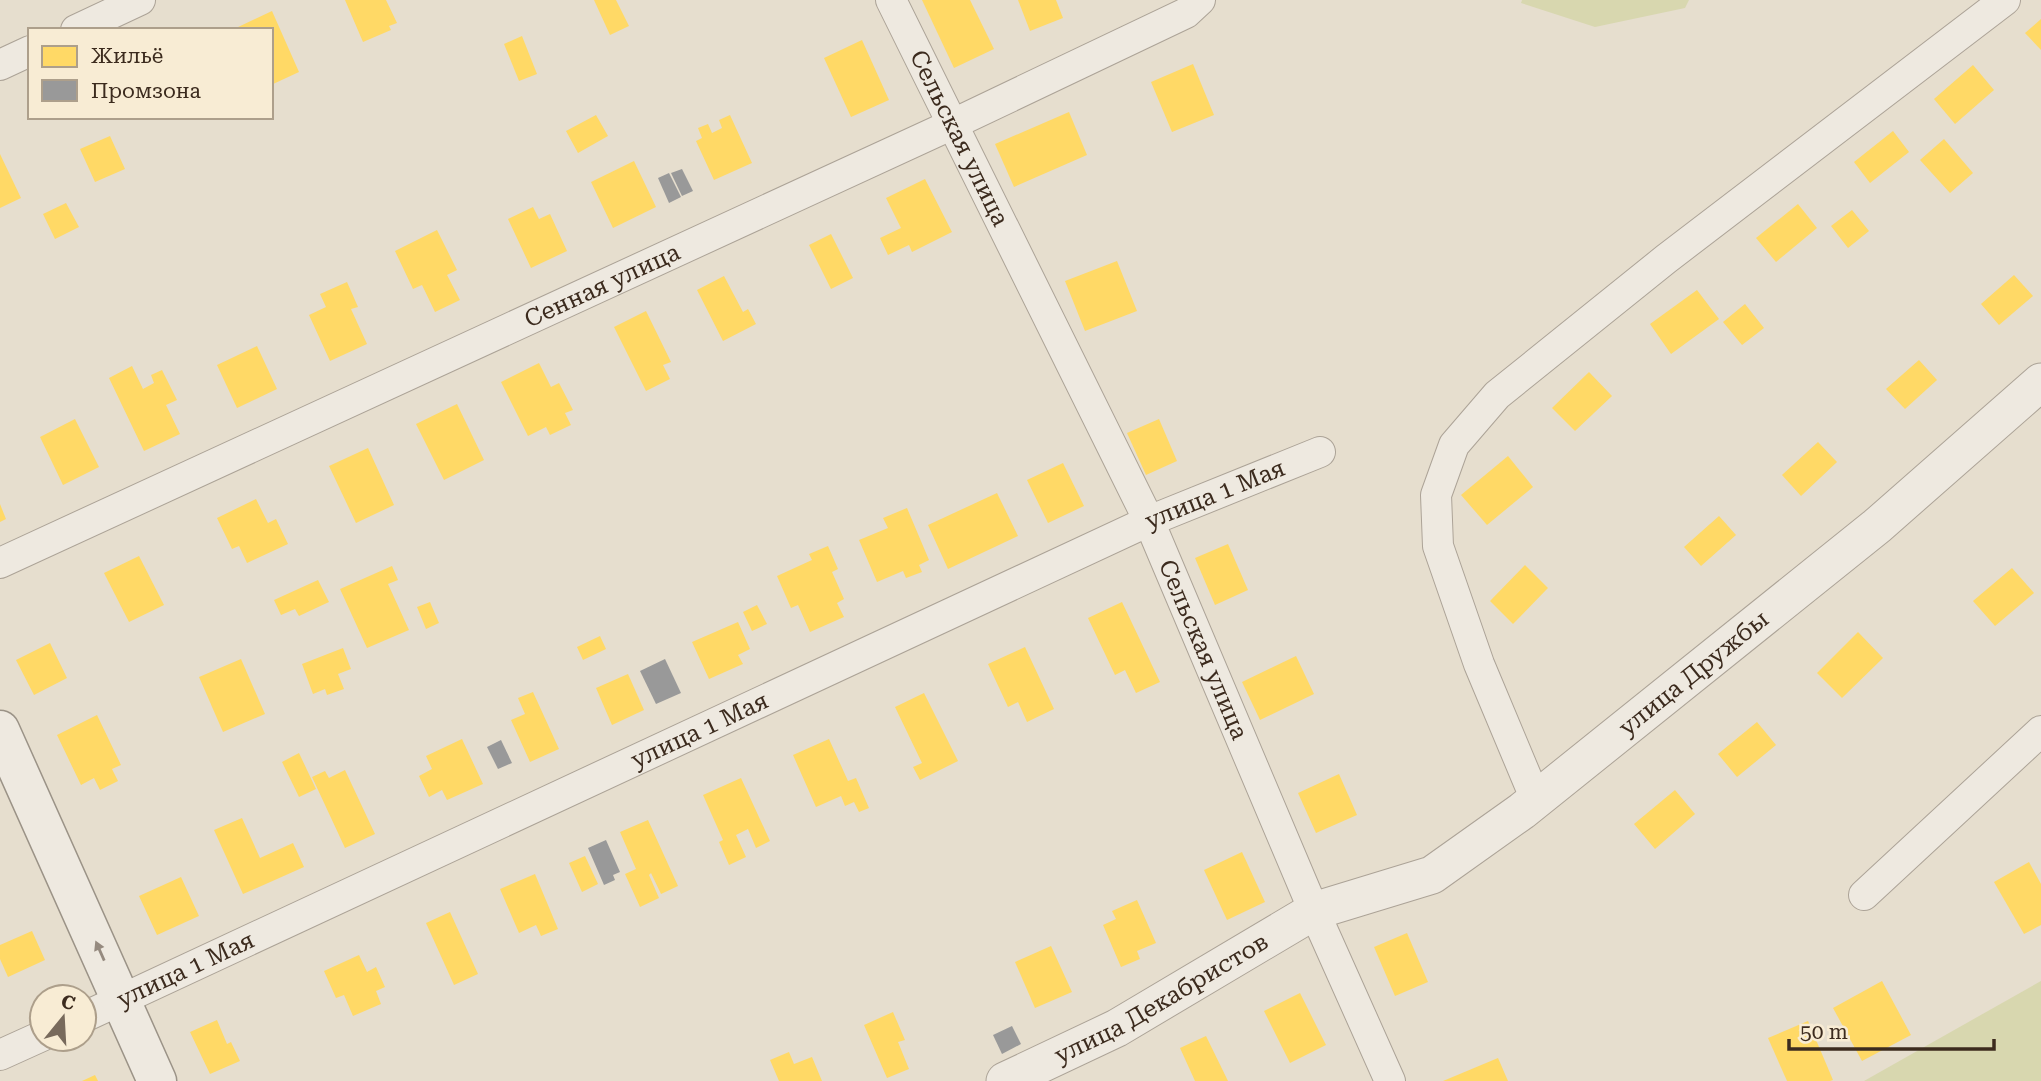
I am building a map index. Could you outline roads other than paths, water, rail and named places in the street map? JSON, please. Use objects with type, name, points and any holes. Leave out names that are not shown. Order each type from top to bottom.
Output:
[{"type":"main road","points":[[0,730],[157,1081]]},
{"type":"street","points":[[80,28],[140,0]]},
{"type":"street","name":"Сельская улица","points":[[891,0],[1149,521],[1314,911],[1390,1081]]},
{"type":"street","name":"Сенная улица","points":[[0,563],[953,124],[1186,13],[1200,0]]},
{"type":"street","points":[[1536,800],[1479,664],[1438,546],[1436,495],[1454,445],[1497,395],[1518,378],[1666,259],[2005,0]]},
{"type":"street","points":[[0,65],[28,52]]},
{"type":"street","name":"улица Дружбы","points":[[1314,911],[1432,875],[1536,800],[1877,526],[2041,382]]},
{"type":"street","name":"улица 1 Мая","points":[[98,1011],[1149,521],[1320,452]]},
{"type":"street","points":[[1864,895],[2041,731]]},
{"type":"street","name":"улица Декабристов","points":[[1004,1081],[1117,1028],[1314,911]]},
{"type":"street","points":[[0,1055],[28,1042]]}]
